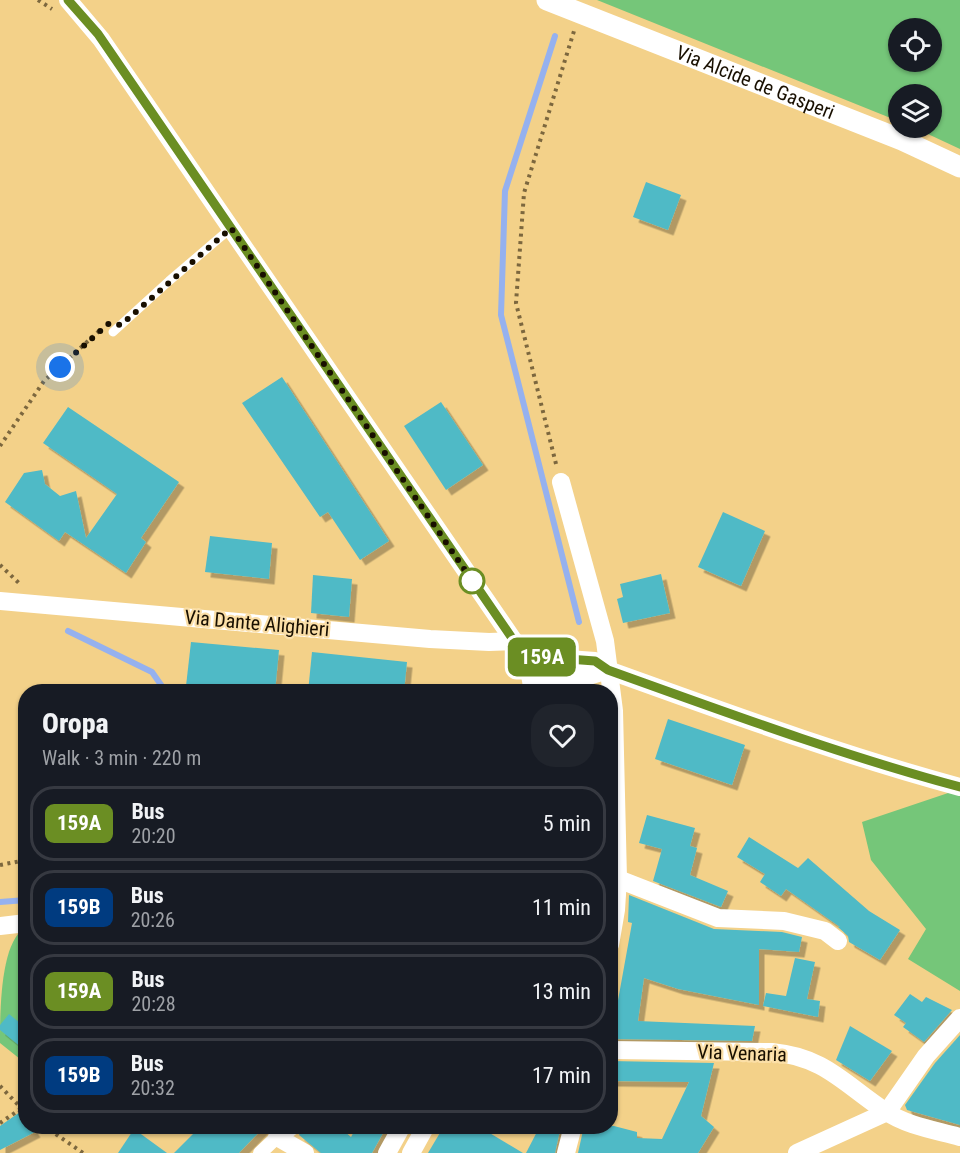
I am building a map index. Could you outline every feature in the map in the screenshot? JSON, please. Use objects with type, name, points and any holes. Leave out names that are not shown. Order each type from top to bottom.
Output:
[{"type":"street","points":[[68,0],[98,34],[514,641],[527,656],[532,683],[589,676],[608,670]]},
{"type":"street","name":"Via Alcide de Gasperi","points":[[547,0],[903,140],[960,167]]},
{"type":"street","points":[[561,482],[604,641],[610,684]]},
{"type":"street","name":"Via Dante Alighieri","points":[[0,601],[430,639],[514,641]]},
{"type":"street","points":[[527,656],[595,661],[608,670],[786,734],[960,787]]},
{"type":"street","points":[[618,879],[718,918],[784,921],[825,931],[838,941]]},
{"type":"street","points":[[0,926],[18,924]]},
{"type":"street","points":[[797,1153],[887,1112],[926,1056],[960,1018]]},
{"type":"street","name":"Via Venaria","points":[[618,1050],[790,1054],[811,1060],[840,1076],[887,1112],[912,1124],[960,1137]]},
{"type":"street","points":[[260,1153],[283,1134]]},
{"type":"street","points":[[287,1134],[305,1153]]},
{"type":"street","points":[[387,1153],[398,1134]]},
{"type":"street","points":[[411,1153],[422,1134]]},
{"type":"street","points":[[566,1153],[571,1134]]},
{"type":"lane","points":[[113,332],[231,228]]},
{"type":"path","points":[[561,482],[516,303],[524,193],[579,12]]},
{"type":"path","points":[[0,446],[44,381],[108,324],[121,325]]},
{"type":"path","points":[[0,865],[18,862]]},
{"type":"path","points":[[0,1086],[18,1106]]},
{"type":"path","points":[[0,1123],[18,1111]]},
{"type":"path","points":[[56,1134],[83,1153]]},
{"type":"green space","points":[[597,0],[960,0],[960,149],[936,138],[942,138],[942,84],[888,84],[888,117]]},
{"type":"green space","points":[[960,789],[960,991],[908,959],[926,929],[871,860],[862,822]]},
{"type":"green space","points":[[17,936],[18,1057],[0,1043],[3,980],[6,963]]},
{"type":"building","points":[[646,182],[681,195],[668,230],[633,217]]},
{"type":"building","points":[[282,377],[389,541],[360,560],[328,512],[320,517],[242,403]]},
{"type":"building","points":[[441,402],[483,465],[446,490],[404,426]]},
{"type":"building","points":[[68,407],[179,482],[141,538],[146,542],[126,573],[65,532],[59,541],[5,502],[24,473],[42,470],[45,484],[60,496],[76,491],[86,538],[117,494],[43,443]]},
{"type":"building","points":[[723,512],[765,531],[741,586],[698,567]]},
{"type":"building","points":[[210,536],[272,543],[269,579],[205,572]]},
{"type":"building","points":[[661,574],[670,613],[623,623],[617,599],[623,597],[620,584]]},
{"type":"building","points":[[313,575],[352,579],[349,617],[311,613]]},
{"type":"building","points":[[191,642],[279,650],[276,684],[186,684]]},
{"type":"building","points":[[312,652],[407,662],[405,684],[309,684]]},
{"type":"building","points":[[668,719],[745,745],[732,785],[655,759]]},
{"type":"building","points":[[647,815],[695,828],[690,846],[697,848],[690,875],[728,891],[721,907],[653,881],[662,849],[639,843]]},
{"type":"building","points":[[749,837],[798,868],[808,858],[869,911],[900,930],[880,960],[849,942],[848,936],[838,927],[840,927],[786,889],[781,896],[760,882],[765,874],[737,857]]},
{"type":"building","points":[[629,895],[714,929],[782,932],[802,937],[799,952],[759,949],[759,1005],[678,989],[644,978],[638,1021],[755,1026],[752,1041],[618,1039],[618,1000],[632,923],[628,922]]},
{"type":"building","points":[[795,958],[815,962],[807,999],[820,1001],[818,1017],[763,1006],[766,993],[786,996]]},
{"type":"building","points":[[910,994],[922,1002],[926,997],[952,1010],[924,1042],[903,1027],[906,1023],[894,1015]]},
{"type":"building","points":[[9,1014],[18,1021],[18,1045],[0,1030],[0,1025]]},
{"type":"building","points":[[850,1026],[892,1051],[870,1081],[836,1060]]},
{"type":"building","points":[[960,1035],[960,1125],[907,1110],[905,1105],[935,1063]]},
{"type":"building","points":[[618,1061],[714,1063],[701,1116],[714,1127],[698,1153],[578,1153],[582,1134],[618,1134],[618,1127],[637,1132],[637,1138],[662,1139],[689,1082],[618,1081]]},
{"type":"building","points":[[18,1113],[18,1134],[31,1134],[0,1150],[0,1126]]},
{"type":"building","points":[[131,1134],[141,1134],[167,1153],[118,1153]]},
{"type":"building","points":[[193,1134],[257,1134],[239,1153],[174,1153]]},
{"type":"building","points":[[347,1134],[351,1137],[353,1134],[383,1134],[372,1153],[321,1153],[299,1135]]},
{"type":"building","points":[[439,1134],[491,1134],[523,1153],[428,1153]]},
{"type":"building","points":[[536,1134],[559,1134],[555,1153],[526,1153]]},
{"type":"waterway","points":[[555,36],[505,191],[501,315],[579,622]]},
{"type":"waterway","points":[[68,631],[152,672],[160,684]]},
{"type":"waterway","points":[[0,902],[18,901]]},
{"type":"bus line","name":"159A","points":[[68,0],[98,34],[514,641],[527,656],[595,661],[608,670],[786,734],[960,787]]},
{"type":"route","points":[[60,367],[108,324],[121,325],[231,228],[472,581]]}]
